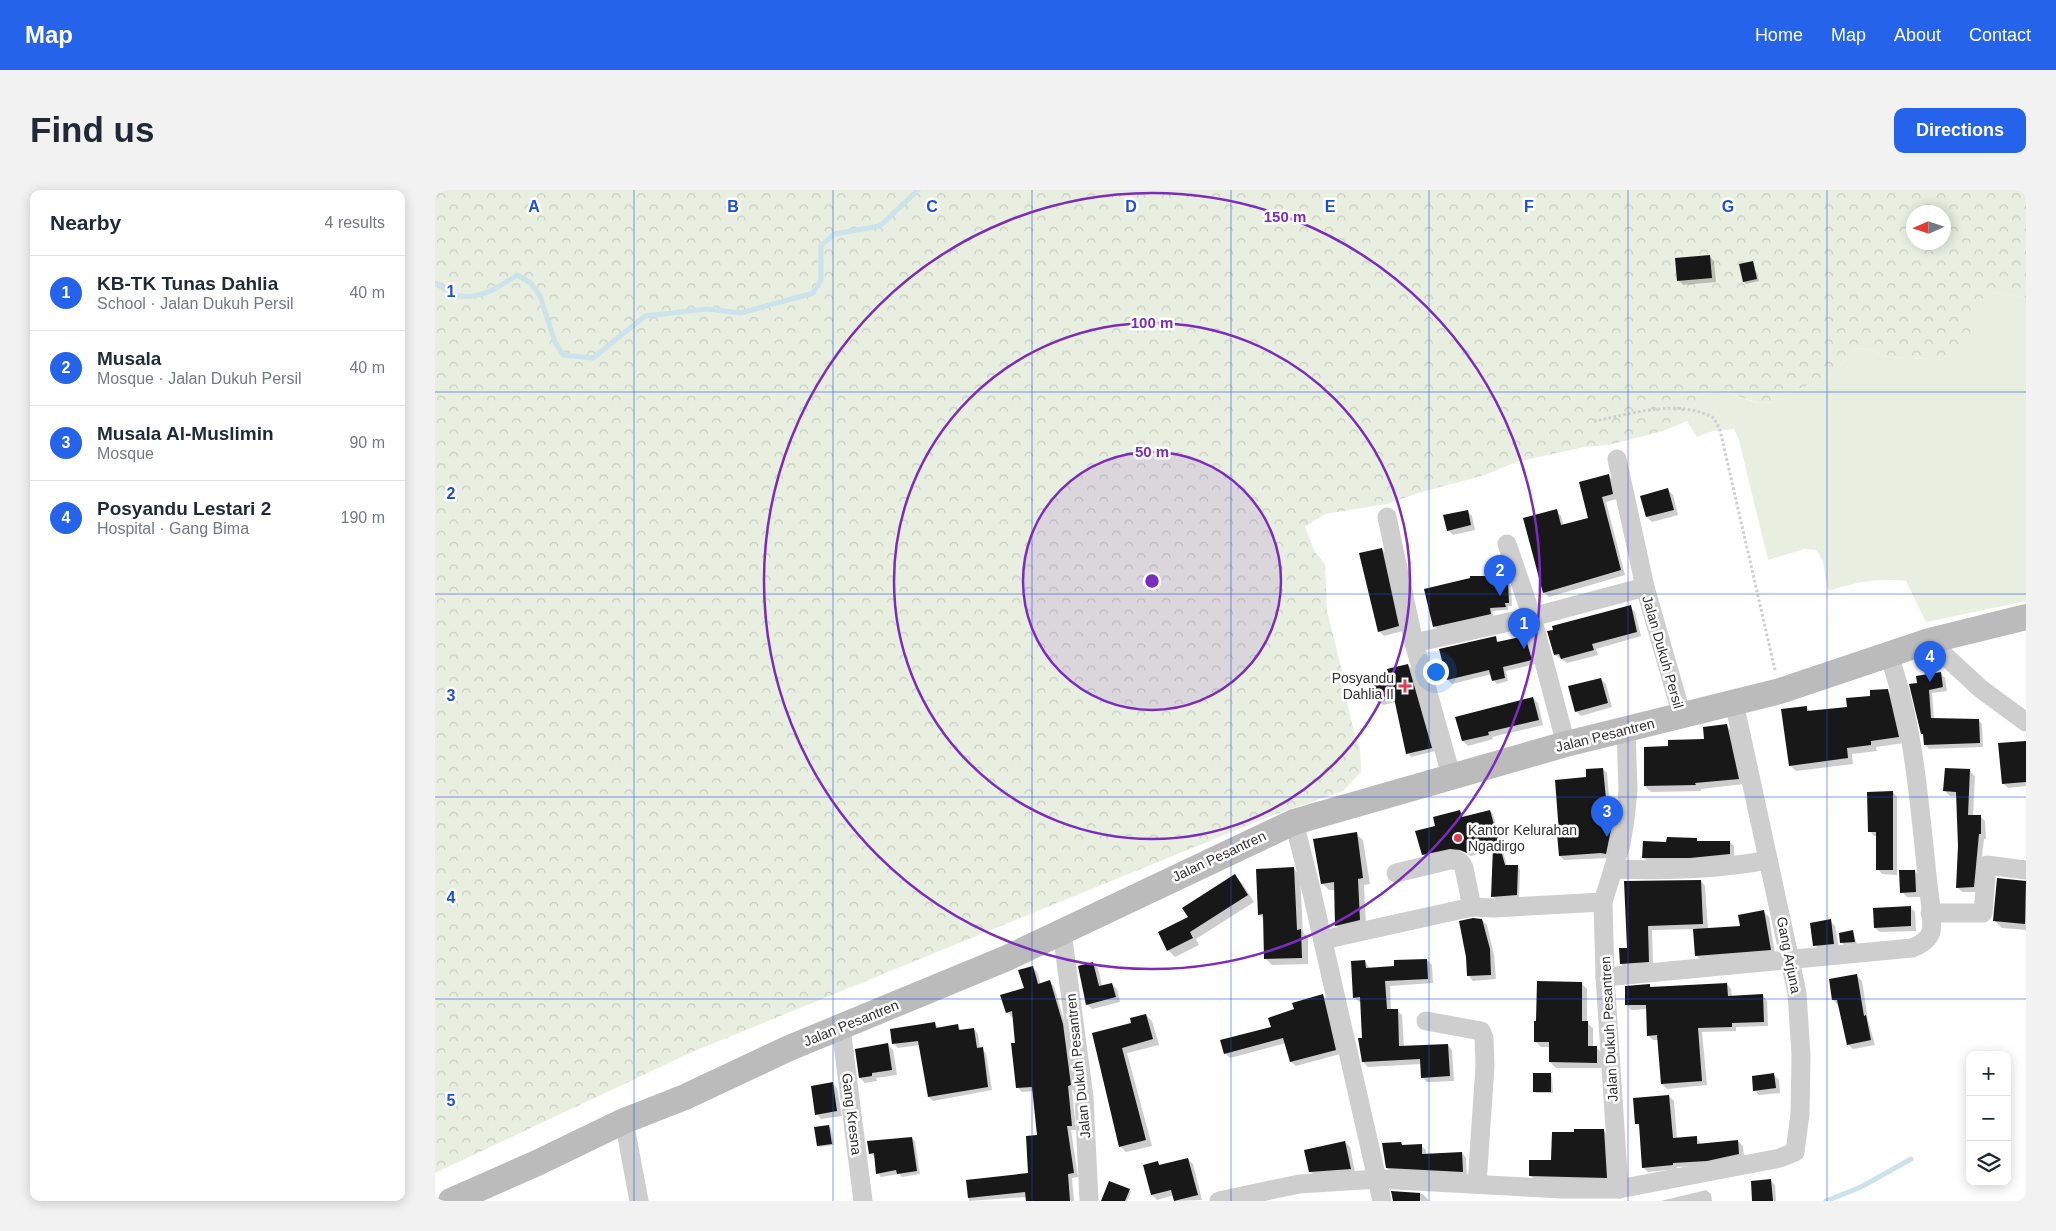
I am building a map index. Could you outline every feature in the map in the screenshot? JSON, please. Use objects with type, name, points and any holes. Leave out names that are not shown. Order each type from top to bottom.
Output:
[{"type":"main road","name":"Jalan Pesantren","points":[[451,1201],[537,1163],[624,1121],[685,1097],[787,1049],[1007,958],[1293,822],[1451,775],[1780,690],[1888,653],[2026,617]]},
{"type":"street","name":"Jalan Dukuh Persil","points":[[1617,458],[1645,588],[1682,716]]},
{"type":"street","points":[[1387,517],[1414,643],[1451,775]]},
{"type":"street","points":[[1507,544],[1532,616],[1566,744]]},
{"type":"street","name":"Jalan Dukuh Persil","points":[[1414,643],[1645,588]]},
{"type":"street","points":[[1929,641],[1981,689],[2026,722]]},
{"type":"street","points":[[1605,977],[1791,961],[1912,948],[1929,938],[1931,930],[1930,912],[1922,830],[1907,720],[1898,680],[1888,653]]},
{"type":"street","name":"Gang Arjuna","points":[[1619,1189],[1736,1168],[1780,1158],[1795,1152],[1799,1138],[1801,1055],[1797,993],[1734,702]]},
{"type":"street","name":"Jalan Dukuh Pesantren","points":[[1619,1189],[1605,977],[1603,902],[1621,844],[1627,799],[1626,730]]},
{"type":"street","points":[[1293,822],[1323,940],[1382,1201]]},
{"type":"street","points":[[1396,873],[1450,860],[1459,860],[1463,863],[1472,907]]},
{"type":"street","points":[[1613,869],[1666,871],[1723,868],[1768,860]]},
{"type":"street","points":[[1930,912],[1983,914],[1987,865],[2026,870]]},
{"type":"street","points":[[1323,940],[1472,907],[1494,908],[1603,902]]},
{"type":"street","name":"Jalan Dukuh Pesantren","points":[[1062,932],[1083,1097],[1089,1201]]},
{"type":"street","points":[[1426,1021],[1481,1031],[1484,1038],[1485,1066],[1477,1184]]},
{"type":"street","name":"Gang Kresna","points":[[841,1028],[863,1201]]},
{"type":"street","points":[[624,1121],[639,1201]]},
{"type":"street","points":[[1219,1201],[1299,1184],[1378,1179],[1594,1191],[1619,1189]]},
{"type":"path","points":[[1594,421],[1673,407],[1690,409],[1714,418],[1720,430],[1780,690]]},
{"type":"green space","points":[[435,190],[2026,190],[2026,298],[1995,292],[1980,300],[1970,334],[1960,346],[1946,355],[1931,359],[1887,357],[1872,350],[1857,348],[1834,373],[1820,381],[1788,393],[1775,402],[1759,403],[1728,393],[1713,391],[1698,396],[1687,421],[1663,431],[1609,445],[1584,447],[1516,462],[1485,475],[1418,493],[1387,504],[1325,514],[1305,527],[1315,552],[1325,564],[1327,611],[1342,671],[1354,732],[1360,748],[1361,772],[1343,791],[1273,815],[692,1052],[435,1173]]},
{"type":"green space","points":[[1995,292],[2026,298],[2026,601],[1926,622],[1906,581],[1885,580],[1866,582],[1828,591],[1823,562],[1817,550],[1804,549],[1768,560],[1739,440],[1734,429],[1713,431],[1697,437],[1687,421],[1698,396],[1713,391],[1728,393],[1758,403],[1775,402],[1788,393],[1820,381],[1834,373],[1857,348],[1872,350],[1887,357],[1930,359],[1970,334],[1979,300]]},
{"type":"building","points":[[1710,255],[1712,278],[1677,281],[1675,258]]},
{"type":"building","points":[[1753,261],[1757,279],[1743,282],[1739,264]]},
{"type":"building","points":[[1609,474],[1613,494],[1602,497],[1621,570],[1543,593],[1523,518],[1557,509],[1561,525],[1588,518],[1579,482]]},
{"type":"building","points":[[1668,488],[1674,510],[1646,517],[1640,496]]},
{"type":"building","points":[[1468,510],[1471,525],[1447,531],[1443,515]]},
{"type":"building","points":[[1382,548],[1399,626],[1378,632],[1359,553]]},
{"type":"building","points":[[1470,576],[1490,576],[1490,582],[1508,581],[1509,603],[1505,603],[1506,607],[1490,608],[1491,614],[1433,627],[1424,589],[1470,578]]},
{"type":"building","points":[[1631,605],[1637,632],[1592,644],[1594,650],[1561,659],[1559,654],[1554,655],[1547,631],[1553,630],[1552,626]]},
{"type":"building","points":[[1496,636],[1497,642],[1525,636],[1532,660],[1503,667],[1505,678],[1492,681],[1489,670],[1447,680],[1439,649]]},
{"type":"building","points":[[1408,664],[1432,748],[1406,754],[1394,698],[1378,702],[1373,681],[1388,677],[1387,669]]},
{"type":"building","points":[[1941,672],[1943,687],[1929,690],[1931,718],[1979,719],[1980,743],[1924,745],[1923,734],[1921,734],[1909,684],[1917,683],[1916,676]]},
{"type":"building","points":[[1601,678],[1608,703],[1575,712],[1568,686]]},
{"type":"building","points":[[1888,689],[1899,737],[1871,741],[1871,745],[1847,748],[1848,758],[1789,766],[1781,709],[1807,706],[1807,711],[1847,707],[1846,698],[1870,696],[1870,690]]},
{"type":"building","points":[[1533,697],[1539,720],[1488,732],[1489,735],[1462,741],[1455,717]]},
{"type":"building","points":[[1727,724],[1739,779],[1695,783],[1696,785],[1644,786],[1644,747],[1668,746],[1668,740],[1704,739],[1703,727]]},
{"type":"building","points":[[2026,741],[2026,782],[2002,784],[1998,743]]},
{"type":"building","points":[[1603,768],[1608,819],[1613,820],[1606,854],[1559,856],[1555,780],[1586,777],[1586,769]]},
{"type":"building","points":[[1945,768],[1970,769],[1968,815],[1981,815],[1981,834],[1979,834],[1974,887],[1956,888],[1958,846],[1956,792],[1943,791]]},
{"type":"building","points":[[1893,791],[1893,870],[1876,870],[1876,832],[1868,832],[1867,792]]},
{"type":"building","name":"Kantor Kelurahan Ngadirgo","points":[[1460,810],[1462,817],[1490,810],[1505,865],[1518,865],[1517,895],[1491,897],[1493,847],[1467,853],[1450,849],[1422,855],[1415,831],[1435,826],[1433,817]]},
{"type":"building","points":[[1357,832],[1363,878],[1358,879],[1360,920],[1335,926],[1334,882],[1321,884],[1313,839]]},
{"type":"building","points":[[1667,837],[1697,838],[1697,841],[1730,841],[1730,854],[1690,858],[1642,858],[1643,841],[1666,842]]},
{"type":"building","points":[[1294,867],[1297,930],[1301,929],[1302,958],[1264,959],[1263,914],[1258,915],[1256,869]]},
{"type":"building","points":[[1899,870],[1915,870],[1916,892],[1900,893]]},
{"type":"building","points":[[1235,874],[1248,895],[1190,932],[1193,938],[1167,951],[1158,932],[1188,917],[1182,908]]},
{"type":"building","points":[[1997,878],[2026,881],[2025,924],[1993,921]]},
{"type":"building","points":[[1701,880],[1703,924],[1648,926],[1649,962],[1620,964],[1619,948],[1627,948],[1624,881]]},
{"type":"building","points":[[1911,906],[1911,926],[1874,928],[1873,908]]},
{"type":"building","points":[[1764,910],[1771,950],[1695,956],[1693,929],[1740,926],[1738,915]]},
{"type":"building","points":[[1473,918],[1482,919],[1490,949],[1491,975],[1467,976],[1466,957],[1459,921]]},
{"type":"building","points":[[1831,919],[1834,944],[1813,946],[1810,923]]},
{"type":"building","points":[[1853,930],[1855,942],[1840,943],[1839,933]]},
{"type":"building","points":[[1427,959],[1428,979],[1385,981],[1387,1009],[1398,1009],[1399,1046],[1448,1044],[1450,1076],[1421,1078],[1420,1059],[1362,1062],[1358,1038],[1362,1038],[1360,997],[1353,998],[1351,961],[1365,960],[1366,968],[1394,966],[1394,960]]},
{"type":"building","points":[[1093,962],[1099,986],[1112,983],[1116,997],[1086,1005],[1078,966]]},
{"type":"building","points":[[1033,966],[1038,984],[1050,980],[1063,1024],[1071,1085],[1068,1086],[1072,1126],[1067,1126],[1074,1173],[1068,1174],[1070,1201],[1026,1201],[1025,1192],[968,1198],[966,1180],[1028,1173],[1026,1136],[1037,1135],[1032,1087],[1016,1088],[1011,1043],[1015,1043],[1012,1011],[1006,1013],[1000,995],[1024,988],[1018,970]]},
{"type":"building","points":[[1857,974],[1864,1016],[1866,1015],[1871,1040],[1847,1045],[1837,1000],[1832,1000],[1829,979]]},
{"type":"building","points":[[1537,981],[1582,982],[1582,1021],[1588,1021],[1588,1046],[1597,1046],[1597,1063],[1549,1062],[1549,1042],[1534,1042]]},
{"type":"building","points":[[1727,983],[1728,996],[1763,994],[1764,1022],[1732,1023],[1732,1027],[1698,1028],[1702,1081],[1661,1084],[1657,1035],[1647,1036],[1646,1005],[1625,1005],[1625,986],[1650,984],[1650,987]]},
{"type":"building","points":[[1323,994],[1336,1050],[1290,1062],[1283,1038],[1224,1054],[1220,1040],[1271,1027],[1268,1018],[1294,1009],[1292,1003]]},
{"type":"building","points":[[1146,1014],[1153,1039],[1122,1048],[1146,1140],[1119,1147],[1092,1033],[1131,1023],[1130,1018]]},
{"type":"building","points":[[935,1022],[936,1028],[958,1024],[959,1030],[974,1028],[977,1048],[983,1047],[988,1087],[928,1097],[918,1041],[892,1044],[890,1029]]},
{"type":"building","points":[[888,1043],[892,1070],[872,1073],[872,1076],[859,1078],[855,1049]]},
{"type":"building","points":[[1533,1073],[1551,1073],[1551,1092],[1533,1092]]},
{"type":"building","points":[[1774,1073],[1776,1088],[1753,1091],[1752,1076]]},
{"type":"building","points":[[833,1082],[837,1111],[815,1115],[811,1086]]},
{"type":"building","points":[[1669,1095],[1673,1138],[1697,1136],[1697,1144],[1738,1140],[1739,1154],[1707,1161],[1673,1163],[1673,1165],[1642,1168],[1639,1124],[1635,1124],[1633,1098]]},
{"type":"building","points":[[829,1125],[832,1144],[817,1146],[814,1127]]},
{"type":"building","points":[[1574,1129],[1604,1129],[1607,1178],[1529,1176],[1529,1160],[1551,1160],[1552,1132],[1574,1132]]},
{"type":"building","points":[[912,1137],[917,1171],[897,1174],[896,1170],[876,1174],[874,1153],[869,1154],[867,1141]]},
{"type":"building","points":[[1345,1141],[1351,1169],[1309,1172],[1304,1150]]},
{"type":"building","points":[[1401,1142],[1402,1145],[1422,1144],[1422,1154],[1462,1152],[1463,1172],[1386,1168],[1382,1143]]},
{"type":"building","points":[[1188,1158],[1198,1195],[1174,1201],[1171,1190],[1151,1195],[1143,1165],[1158,1161],[1159,1165]]},
{"type":"building","points":[[1771,1179],[1773,1201],[1752,1201],[1751,1181]]},
{"type":"building","points":[[1109,1181],[1130,1189],[1125,1201],[1101,1201]]},
{"type":"building","points":[[1391,1191],[1420,1193],[1420,1201],[1393,1201]]},
{"type":"waterway","points":[[435,283],[459,296],[475,296],[490,291],[517,275],[531,283],[540,296],[555,342],[563,355],[593,358],[645,316],[707,309],[741,313],[813,293],[821,280],[821,246],[834,234],[880,226],[918,190]]},
{"type":"waterway","points":[[1826,1201],[1861,1187],[1911,1159]]},
{"type":"place","name":"Musala","points":[[1500,596]]},
{"type":"place","name":"KB-TK Tunas Dahlia","points":[[1524,649]]},
{"type":"place","name":"Posyandu Lestari 2","points":[[1930,682]]},
{"type":"place","name":"Posyandu Dahlia II","points":[[1405,686]]},
{"type":"place","name":"Musala Al-Muslimin","points":[[1607,837]]},
{"type":"place","name":"Kantor Kelurahan Ngadirgo","points":[[1458,838]]}]
